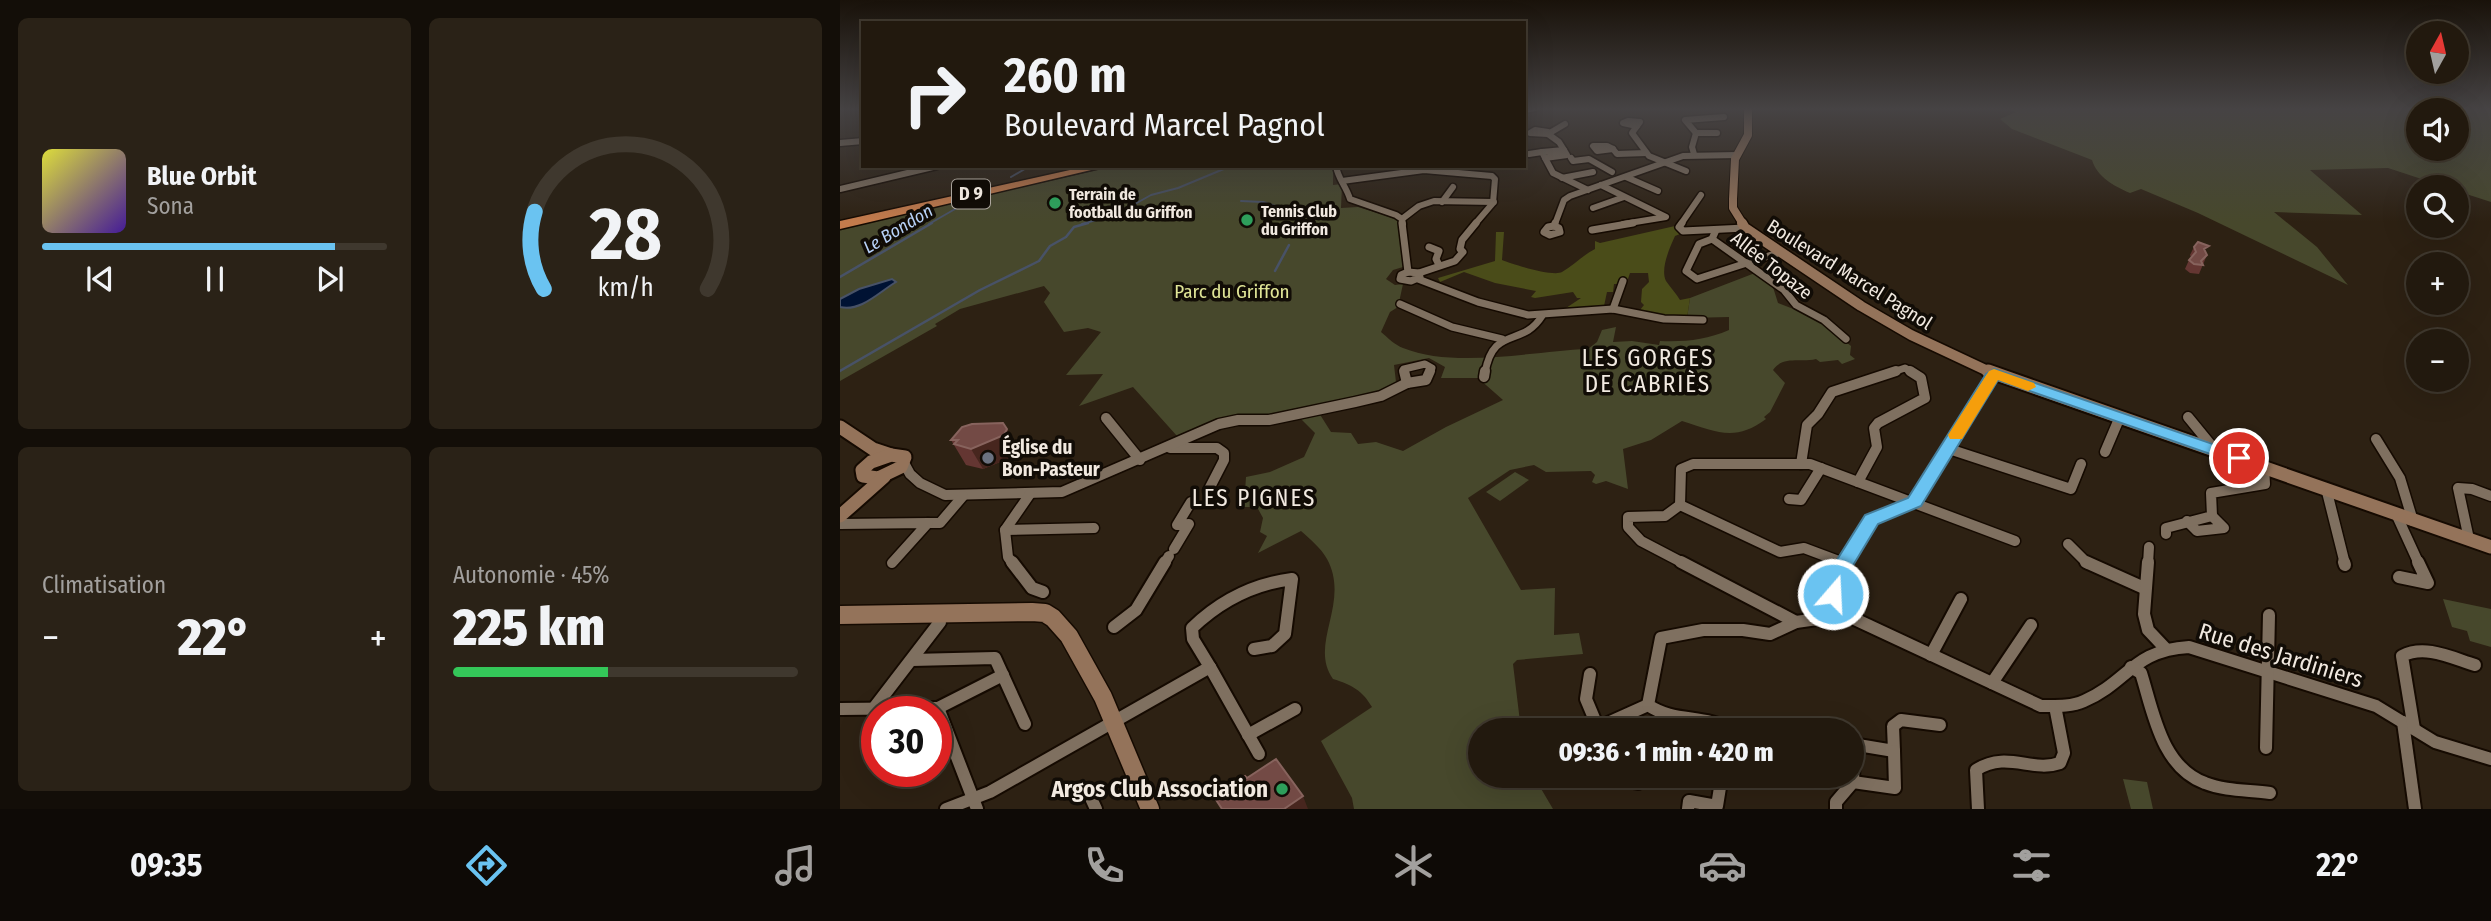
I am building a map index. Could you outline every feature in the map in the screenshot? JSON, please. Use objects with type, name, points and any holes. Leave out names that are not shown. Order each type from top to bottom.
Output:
[{"type":"highway","name":"D 9","points":[[840,220],[1074,168]]},
{"type":"highway","points":[[840,220],[1092,168]]},
{"type":"street","points":[[1562,146],[1573,161],[1589,159],[1614,173],[1658,191]]},
{"type":"street","points":[[1641,146],[1646,153],[1686,171]]},
{"type":"street","points":[[1692,146],[1694,154]]},
{"type":"street","name":"Boulevard Marcel Pagnol","points":[[1742,146],[1734,166],[1733,208],[1745,228],[1911,335],[1994,374],[2491,547]]},
{"type":"street","points":[[1614,149],[1617,154],[1624,155],[1646,153]]},
{"type":"street","points":[[1529,153],[1568,155]]},
{"type":"street","points":[[1554,226],[1564,200],[1588,190],[1694,154],[1737,155]]},
{"type":"street","points":[[1544,155],[1553,173],[1588,190]]},
{"type":"street","points":[[840,189],[929,168]]},
{"type":"street","points":[[1336,168],[1338,177],[1350,199],[1357,204],[1402,219]]},
{"type":"street","points":[[1342,181],[1424,170],[1492,176],[1495,179],[1494,201],[1462,240],[1460,249],[1463,252],[1459,257],[1418,276]]},
{"type":"street","points":[[1562,178],[1593,172]]},
{"type":"street","points":[[1601,185],[1666,216],[1681,229],[1745,228]]},
{"type":"street","points":[[1441,202],[1453,187]]},
{"type":"street","points":[[1681,229],[1701,195]]},
{"type":"street","points":[[1593,208],[1624,197]]},
{"type":"street","points":[[1402,219],[1414,214],[1419,206],[1457,199],[1494,201]]},
{"type":"street","points":[[1592,230],[1666,216]]},
{"type":"street","points":[[1402,219],[1408,272],[1478,302],[1542,316],[1613,309],[1664,318],[1703,320]]},
{"type":"street","points":[[1716,230],[1712,239],[1699,244],[1690,259],[1686,271],[1697,279],[1780,252]]},
{"type":"street","name":"Allée Topaze","points":[[1712,239],[1784,290],[1787,299],[1797,307],[1822,319],[1846,339]]},
{"type":"street","points":[[1429,247],[1439,251],[1436,258],[1439,265]]},
{"type":"street","points":[[1613,309],[1623,281]]},
{"type":"street","points":[[1400,304],[1452,327],[1502,339],[1525,334],[1542,316]]},
{"type":"street","points":[[1484,377],[1489,351],[1502,339]]},
{"type":"street","points":[[1801,464],[1807,425],[1818,414],[1832,392],[1905,368],[1921,378],[1925,398],[1878,423],[1874,428],[1877,447],[1858,482]]},
{"type":"street","points":[[1994,374],[1914,502],[1871,520],[1833,582],[1837,606],[1846,615],[2041,706],[2085,701],[2149,653],[2165,648],[2147,630],[2144,614],[2149,547]]},
{"type":"street","points":[[842,433],[873,449],[905,457],[906,468],[935,492],[963,496],[1062,492],[1228,421],[1269,421],[1381,396],[1407,383]]},
{"type":"street","points":[[2188,417],[2215,450]]},
{"type":"street","points":[[1105,418],[1140,460]]},
{"type":"street","points":[[2105,452],[2119,419]]},
{"type":"street","points":[[842,433],[864,453],[866,472],[860,496]]},
{"type":"street","points":[[2376,439],[2391,457],[2399,473],[2413,521]]},
{"type":"street","points":[[1165,448],[1217,449],[1224,453],[1224,460],[1208,491]]},
{"type":"street","points":[[1949,449],[2071,489],[2081,464]]},
{"type":"street","points":[[866,472],[891,455]]},
{"type":"street","points":[[1681,505],[1681,469],[1693,464],[1801,464],[1821,468],[2015,541]]},
{"type":"street","points":[[2187,521],[2197,531],[2224,528],[2212,516],[2211,493],[2265,484],[2263,467]]},
{"type":"street","points":[[840,516],[860,496],[888,475],[906,468]]},
{"type":"street","points":[[1789,499],[1801,500],[1821,468]]},
{"type":"street","points":[[866,472],[888,475]]},
{"type":"street","points":[[2469,540],[2458,488],[2472,489],[2491,496]]},
{"type":"street","points":[[2327,492],[2345,565]]},
{"type":"street","points":[[1030,494],[1005,530],[1008,557],[1032,588],[1043,593]]},
{"type":"street","points":[[840,524],[940,523],[963,496]]},
{"type":"street","points":[[1114,626],[1136,610],[1189,524],[1177,525],[1191,502]]},
{"type":"street","points":[[1681,505],[1780,552],[1787,548],[1804,547],[1844,563]]},
{"type":"street","points":[[1681,505],[1665,516],[1628,517],[1628,527],[1641,541],[1796,622]]},
{"type":"street","points":[[2166,534],[2166,528],[2212,516]]},
{"type":"street","points":[[2397,516],[2428,583],[2399,578]]},
{"type":"street","points":[[892,563],[928,523]]},
{"type":"street","points":[[1005,530],[1094,528]]},
{"type":"street","points":[[2068,544],[2075,555],[2089,565],[2144,588]]},
{"type":"street","points":[[1254,649],[1272,646],[1285,634],[1292,579],[1268,582],[1219,606],[1192,628],[1193,639],[1259,754]]},
{"type":"street","points":[[1931,655],[1961,599]]},
{"type":"street","points":[[1812,619],[1837,606]]},
{"type":"street","points":[[840,618],[1045,613],[1058,621],[1103,697],[1150,809]]},
{"type":"street","points":[[1648,705],[1661,638],[1703,630],[1743,630],[1770,634],[1796,622],[1846,615]]},
{"type":"street","points":[[2266,748],[2269,615]]},
{"type":"street","points":[[884,696],[940,622]]},
{"type":"street","points":[[1992,683],[2031,625]]},
{"type":"street","name":"Rue des Jardiniers","points":[[2165,648],[2189,648],[2376,706],[2435,742],[2491,759]]},
{"type":"street","points":[[2415,809],[2402,656],[2408,651],[2421,650],[2475,665]]},
{"type":"street","points":[[912,660],[995,658],[1025,724]]},
{"type":"street","points":[[946,809],[975,804],[990,792],[1113,720],[1210,667]]},
{"type":"street","points":[[2131,667],[2141,673],[2170,755],[2184,772],[2203,782],[2270,793]]},
{"type":"street","points":[[1590,674],[1586,699],[1595,718]]},
{"type":"street","points":[[952,701],[1003,675]]},
{"type":"street","points":[[1620,718],[1648,705]]},
{"type":"street","points":[[1648,705],[1665,715],[1704,718]]},
{"type":"street","points":[[1978,809],[1976,770],[1985,762],[1995,760],[2052,766],[2060,763],[2064,754],[2055,706]]},
{"type":"street","points":[[840,709],[861,708]]},
{"type":"street","points":[[1248,735],[1295,709]]},
{"type":"street","points":[[1864,784],[1895,788],[1893,726],[1901,720],[1940,725]]},
{"type":"street","points":[[952,744],[975,804]]},
{"type":"street","points":[[1864,746],[1894,751]]},
{"type":"street","points":[[1688,809],[1689,802],[1717,806],[1720,788]]},
{"type":"street","points":[[1836,809],[1836,802],[1848,788]]},
{"type":"green space","points":[[2055,146],[2406,146],[2406,161],[2469,161],[2469,146],[2491,146],[2491,202],[2469,195],[2469,175],[2409,175],[2388,168],[2310,170],[2362,215],[2274,212],[2317,247],[2348,285],[2198,213],[2141,189],[2130,193],[2107,180],[2092,160]]},
{"type":"green space","name":"Parc du Griffon","points":[[1107,168],[1333,168],[1333,185],[1342,184],[1341,208],[1358,207],[1400,220],[1403,267],[1393,270],[1386,279],[1395,285],[1403,284],[1398,307],[1390,312],[1381,332],[1400,347],[1424,354],[1470,358],[1588,349],[1597,342],[1602,330],[1616,327],[1613,342],[1632,341],[1659,345],[1660,341],[1704,338],[1729,330],[1729,317],[1687,318],[1690,298],[1755,273],[1772,284],[1778,303],[1814,317],[1851,346],[1850,355],[1855,359],[1842,364],[1838,360],[1820,362],[1816,359],[1787,361],[1777,365],[1773,370],[1785,383],[1770,412],[1764,417],[1766,419],[1745,431],[1726,433],[1682,421],[1651,440],[1623,449],[1628,489],[1606,481],[1596,484],[1592,482],[1595,475],[1591,471],[1546,472],[1534,465],[1510,470],[1468,498],[1521,590],[1555,588],[1554,635],[1579,633],[1583,654],[1517,660],[1513,664],[1520,718],[1468,718],[1468,788],[1541,788],[1553,809],[1354,809],[1352,798],[1321,741],[1372,707],[1356,689],[1333,679],[1327,666],[1326,637],[1335,591],[1333,575],[1325,555],[1301,531],[1258,553],[1267,536],[1260,532],[1263,518],[1257,507],[1244,507],[1246,477],[1270,472],[1304,457],[1315,433],[1299,417],[1319,413],[1331,432],[1351,433],[1358,444],[1376,442],[1403,451],[1503,400],[1478,378],[1441,378],[1445,367],[1429,358],[1394,365],[1396,382],[1382,390],[1265,416],[1219,420],[1177,436],[1133,387],[1079,406],[1103,374],[1066,375],[1101,332],[1088,328],[1064,332],[1044,302],[1050,293],[1044,286],[960,309],[935,324],[937,326],[840,381],[840,228]]},
{"type":"green space","points":[[1515,472],[1529,480],[1500,501],[1486,492]]},
{"type":"green space","points":[[2443,599],[2491,609],[2491,647],[2470,641],[2467,631],[2452,627]]},
{"type":"green space","points":[[2123,779],[2147,782],[2153,809],[2131,809]]},
{"type":"shaded area","points":[[1675,226],[1680,234],[1675,236],[1668,252],[1664,276],[1680,300],[1690,298],[1687,318],[1654,315],[1640,310],[1644,305],[1641,302],[1642,289],[1649,282],[1648,273],[1630,273],[1628,279],[1619,280],[1618,284],[1614,284],[1613,292],[1607,292],[1604,306],[1563,310],[1581,298],[1577,298],[1573,292],[1535,298],[1531,297],[1536,291],[1495,283],[1464,272],[1440,282],[1438,278],[1495,261],[1496,232],[1504,232],[1502,260],[1557,273],[1595,249],[1595,241],[1600,243]]},
{"type":"water","points":[[892,279],[896,282],[870,300],[855,307],[840,307],[840,299],[859,289]]},
{"type":"building","points":[[2198,242],[2209,246],[2204,249],[2207,255],[2201,261],[2203,265],[2189,260],[2196,252],[2194,247]]},
{"type":"building","points":[[1003,423],[1007,429],[1004,435],[971,449],[954,444],[958,440],[951,440],[962,427]]},
{"type":"building","points":[[1276,759],[1303,796],[1284,809],[1222,809],[1213,795],[1245,776],[1247,778]]},
{"type":"waterway","name":"Le Bondon","points":[[1011,177],[1027,168]]},
{"type":"waterway","points":[[1082,224],[1117,214],[1151,195],[1178,188],[1226,168]]},
{"type":"waterway","name":"Le Bondon","points":[[929,224],[969,201]]},
{"type":"waterway","points":[[1241,201],[1263,202],[1284,209],[1286,213]]},
{"type":"waterway","name":"Le Bondon","points":[[840,277],[932,223]]},
{"type":"waterway","points":[[840,371],[980,290],[1039,261],[1050,246],[1066,237],[1074,227],[1088,223]]},
{"type":"waterway","points":[[1275,271],[1289,245]]},
{"type":"slow traffic","points":[[1956,435],[1994,374],[2028,387]]},
{"type":"place","name":"Terrain de football du Griffon","points":[[1055,203]]},
{"type":"place","name":"Tennis Club du Griffon","points":[[1247,220]]},
{"type":"place","name":"Église du Bon-Pasteur","points":[[988,458]]},
{"type":"place","name":"Argos Club Association","points":[[1282,789]]},
{"type":"district","name":"LES GORGES DE CABRIÈS","points":[[1648,371]]},
{"type":"district","name":"LES PIGNES","points":[[1254,498]]},
{"type":"route","points":[[1833,594],[1833,582],[1871,520],[1914,502],[1994,374],[2056,398],[2239,458]]}]
